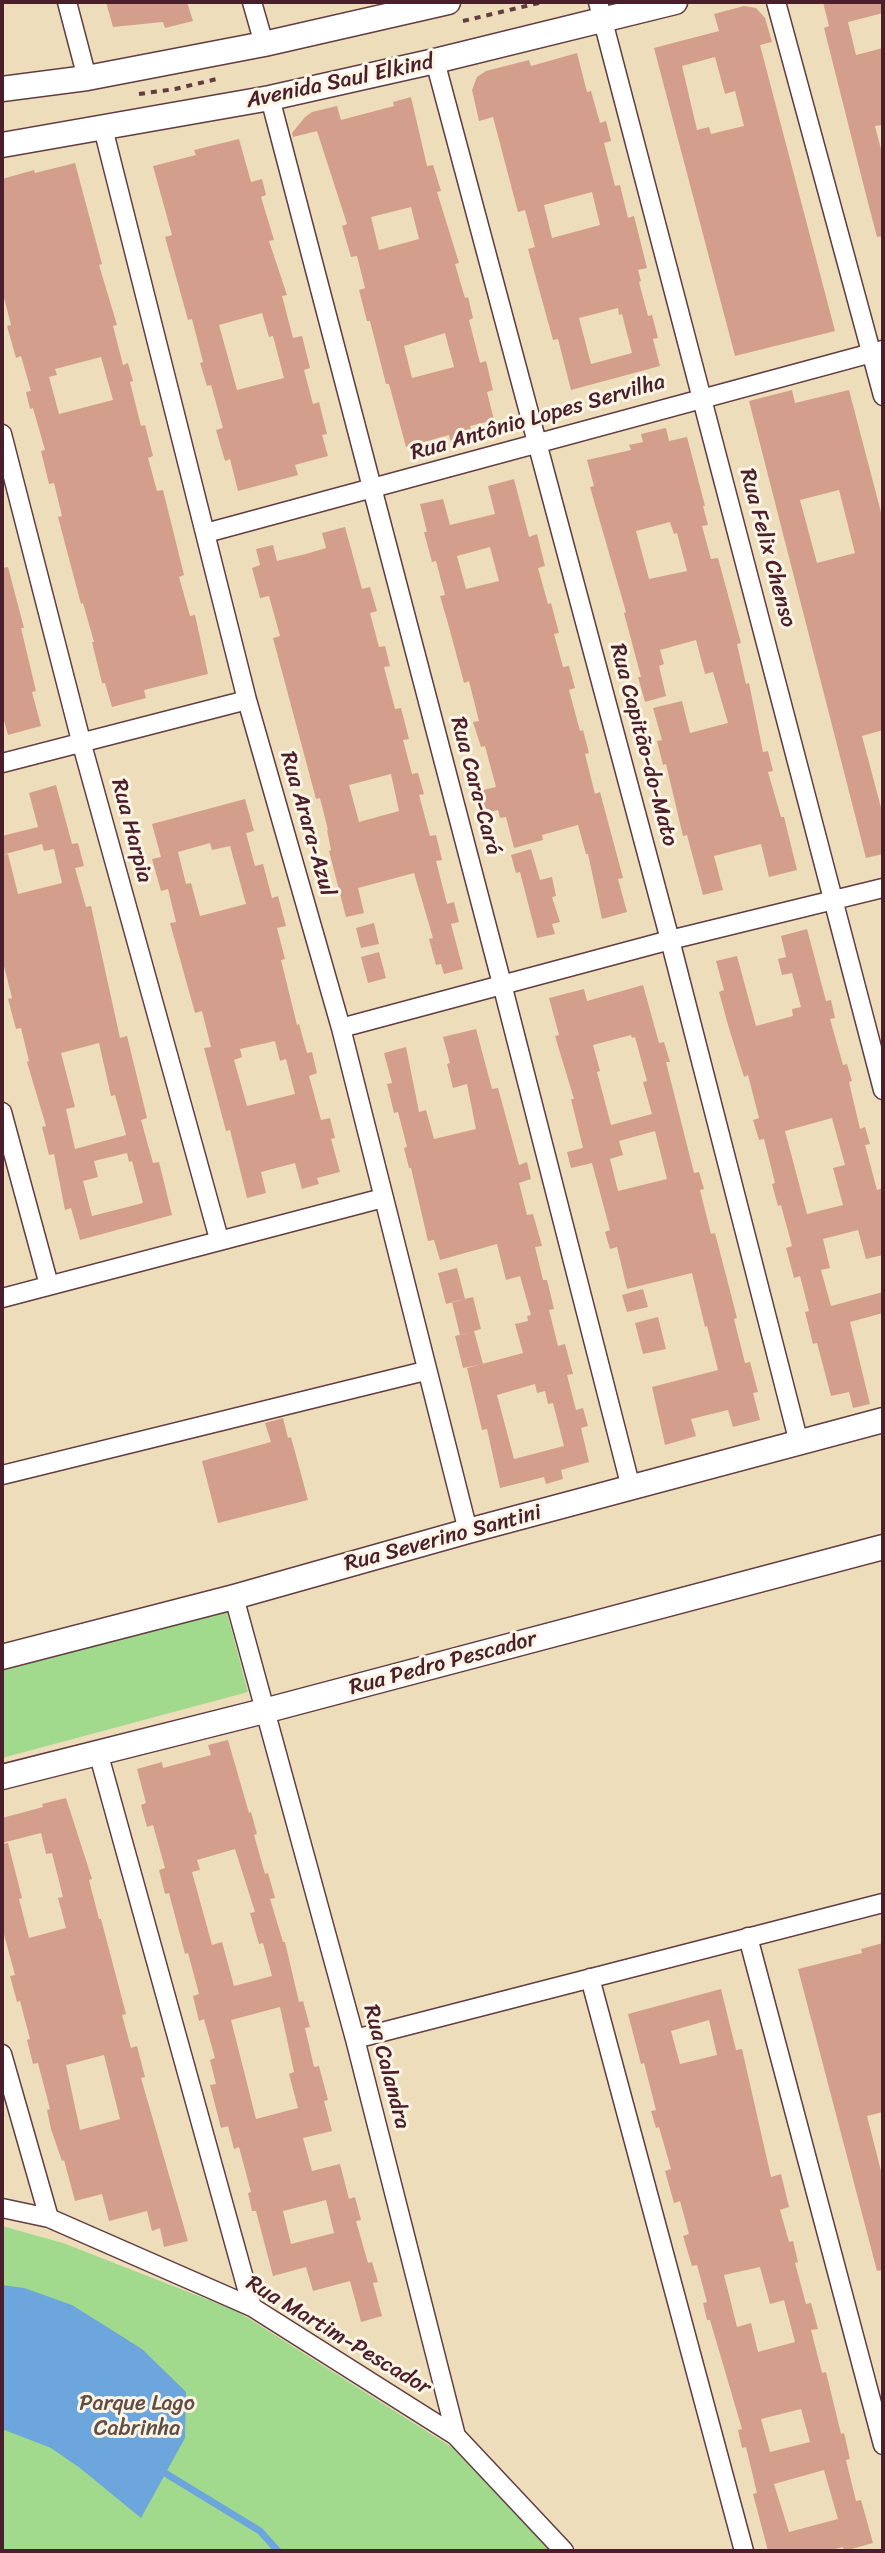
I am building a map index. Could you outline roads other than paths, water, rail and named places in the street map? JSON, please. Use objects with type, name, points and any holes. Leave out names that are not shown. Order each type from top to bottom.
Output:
[{"type":"street","points":[[67,2],[87,78]]},
{"type":"street","points":[[252,2],[264,44]]},
{"type":"street","name":"Avenida Saul Elkind","points":[[2,145],[270,98],[435,61],[601,11],[675,2]]},
{"type":"street","points":[[776,2],[878,352],[883,396]]},
{"type":"street","points":[[2,89],[87,78],[264,44],[434,4]]},
{"type":"street","name":"Rua Felix Chenso","points":[[601,11],[883,1090]]},
{"type":"street","name":"Rua Capitão-do-Mato","points":[[435,61],[670,940],[799,1443]]},
{"type":"street","name":"Rua Cara-Cará","points":[[270,98],[631,1488]]},
{"type":"street","name":"Rua Arara-Azul","points":[[103,128],[247,700],[341,1028],[425,1371],[468,1531]]},
{"type":"street","name":"Rua Antônio Lopes Servilha","points":[[206,533],[878,352]]},
{"type":"street","name":"Rua Harpia","points":[[2,434],[81,741],[219,1239]]},
{"type":"street","points":[[2,763],[247,700]]},
{"type":"street","points":[[341,1028],[670,940],[883,888]]},
{"type":"street","points":[[2,1112],[49,1285]]},
{"type":"street","points":[[2,1298],[383,1198]]},
{"type":"street","points":[[2,1475],[425,1371]]},
{"type":"street","name":"Rua Severino Santini","points":[[2,1657],[883,1420]]},
{"type":"street","name":"Rua Pedro Pescador","points":[[2,1777],[883,1547]]},
{"type":"street","name":"Rua Calandra","points":[[234,1597],[355,2039],[456,2436]]},
{"type":"street","points":[[98,1752],[252,2307]]},
{"type":"street","points":[[355,2039],[883,1903]]},
{"type":"street","points":[[748,1937],[883,2445]]},
{"type":"street","points":[[590,1978],[744,2551]]},
{"type":"street","points":[[2,2054],[49,2218]]},
{"type":"street","name":"Rua Martim-Pescador","points":[[2,2208],[49,2218],[252,2307],[456,2436],[564,2551]]},
{"type":"water","points":[[2,2285],[24,2288],[72,2305],[142,2349],[186,2392],[185,2438],[141,2518],[51,2448],[2,2429]]},
{"type":"waterway","points":[[160,2470],[260,2531],[278,2551]]},
{"type":"park label","name":"Parque Lago Cabrinha","points":[[137,2416]]}]
